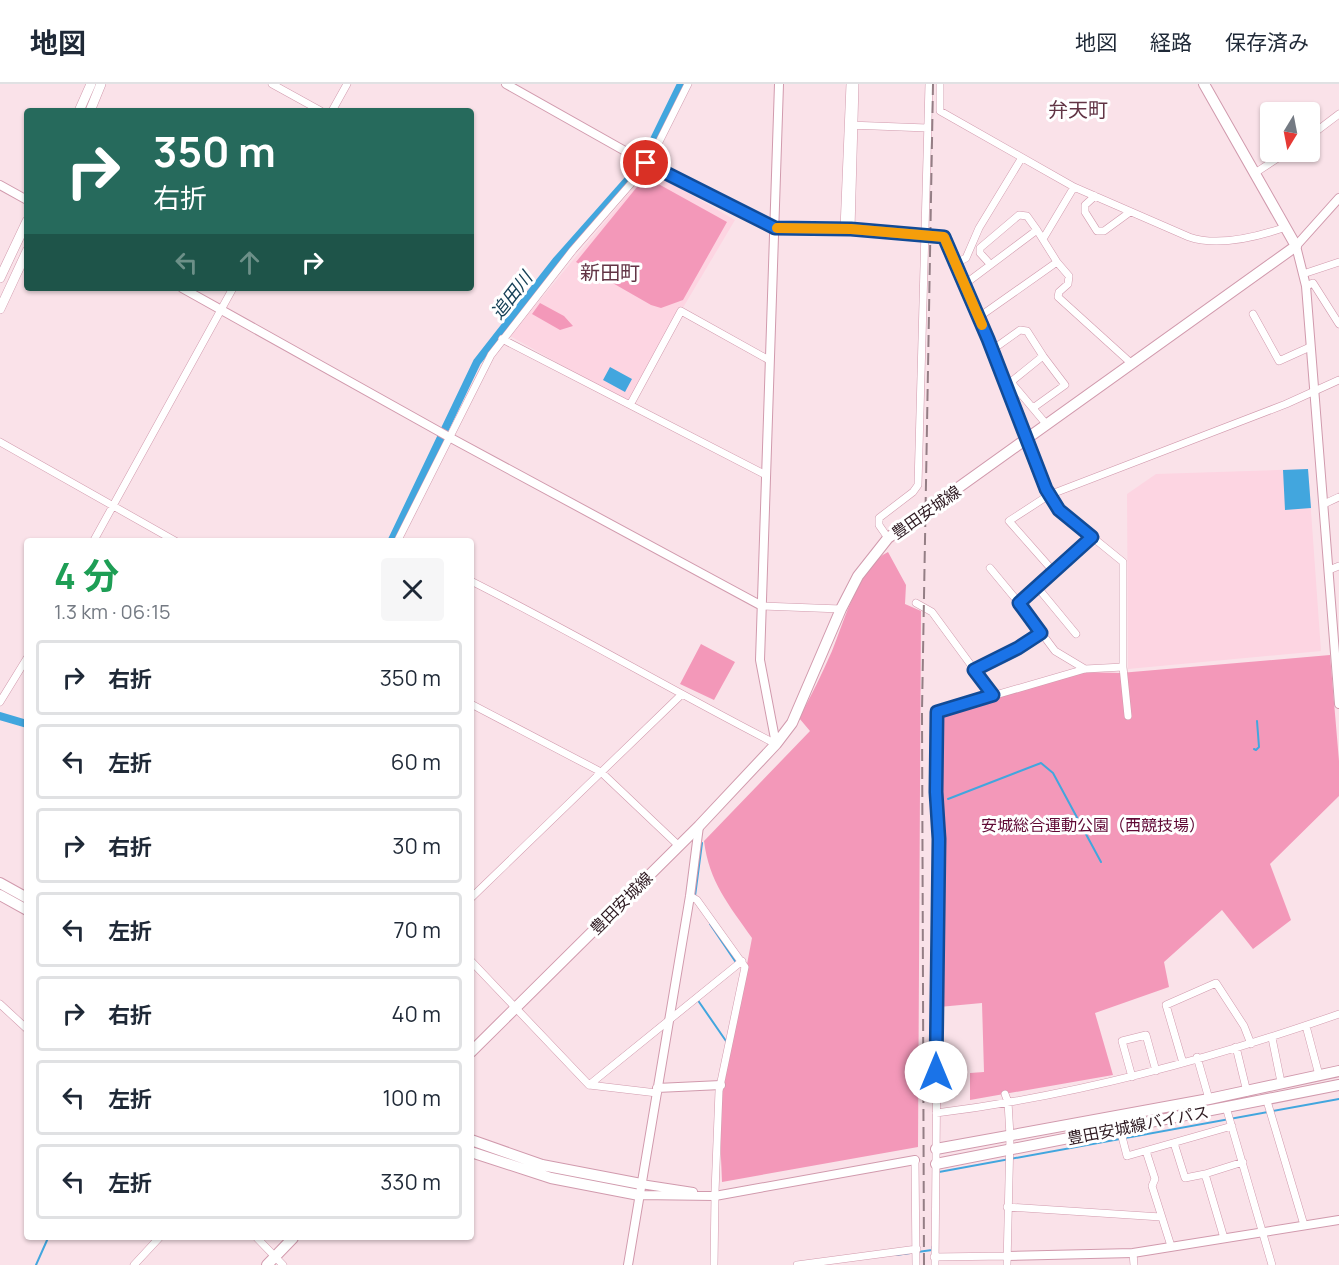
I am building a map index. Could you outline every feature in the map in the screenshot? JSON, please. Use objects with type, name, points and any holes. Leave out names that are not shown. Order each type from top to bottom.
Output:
[{"type":"main road","points":[[80,108],[91,84]]},
{"type":"main road","points":[[91,108],[101,84]]},
{"type":"main road","points":[[1204,84],[1296,246]]},
{"type":"main road","points":[[0,278],[24,227]]},
{"type":"main road","name":"豊田安城線","points":[[474,1049],[699,826],[776,744],[792,723],[841,609],[858,576],[888,538],[1296,246]]},
{"type":"main road","points":[[0,309],[24,257]]},
{"type":"main road","points":[[0,883],[24,896]]},
{"type":"main road","points":[[0,895],[24,908]]},
{"type":"main road","name":"豊田安城線バイパス","points":[[936,1149],[1247,1092],[1281,1082],[1339,1071]]},
{"type":"main road","name":"豊田安城線バイパス","points":[[936,1164],[1267,1101],[1339,1085]]},
{"type":"main road","points":[[474,1141],[542,1165],[640,1189]]},
{"type":"main road","points":[[474,1153],[551,1178],[640,1189]]},
{"type":"main road","points":[[267,1265],[280,1260],[292,1240]]},
{"type":"street","points":[[273,84],[316,108]]},
{"type":"street","points":[[334,108],[347,84]]},
{"type":"street","points":[[506,84],[645,162],[775,228],[848,229],[944,237],[992,351],[1008,382],[1027,440],[1049,495],[1059,510],[1123,562],[1123,667],[1128,716]]},
{"type":"street","points":[[399,538],[445,435],[479,375],[502,339],[570,249],[645,162],[688,84]]},
{"type":"street","points":[[776,744],[760,660],[779,84]]},
{"type":"street","points":[[848,229],[850,84]]},
{"type":"street","points":[[851,125],[855,84]]},
{"type":"street","points":[[888,538],[879,525],[879,518],[913,492],[918,485],[923,236],[929,84]]},
{"type":"street","points":[[940,84],[940,111],[1074,187],[1200,241],[1259,237],[1286,227]]},
{"type":"street","points":[[1320,128],[1339,114]]},
{"type":"street","points":[[851,125],[927,128]]},
{"type":"street","points":[[956,263],[966,258],[979,228],[1022,159]]},
{"type":"street","points":[[1255,173],[1272,162]]},
{"type":"street","points":[[0,185],[24,198]]},
{"type":"street","points":[[1042,239],[1074,187]]},
{"type":"street","points":[[1095,196],[1085,205],[1085,212],[1097,231],[1104,231],[1130,212]]},
{"type":"street","points":[[1339,198],[1296,246],[1306,286],[1339,700]]},
{"type":"street","points":[[990,264],[980,253],[980,248],[1019,215],[1027,216],[1069,276],[1068,284],[1059,292],[1058,297],[1132,364]]},
{"type":"street","points":[[965,284],[1037,230]]},
{"type":"street","points":[[979,317],[1057,261]]},
{"type":"street","points":[[1303,274],[1339,262]]},
{"type":"street","points":[[1306,286],[1313,283],[1338,322]]},
{"type":"street","points":[[187,291],[445,435],[762,606],[841,609]]},
{"type":"street","points":[[95,538],[231,291]]},
{"type":"street","points":[[630,405],[681,311],[769,360]]},
{"type":"street","points":[[1253,314],[1279,361],[1310,347]]},
{"type":"street","points":[[992,351],[1020,330],[1027,331],[1065,385],[1033,408]]},
{"type":"street","points":[[502,339],[766,475]]},
{"type":"street","points":[[1008,382],[1043,356]]},
{"type":"street","points":[[1054,572],[1009,521],[1049,495],[1314,393],[1339,380]]},
{"type":"street","points":[[1008,382],[1047,425]]},
{"type":"street","points":[[0,442],[170,538]]},
{"type":"street","points":[[1324,504],[1339,497]]},
{"type":"street","points":[[1019,603],[1092,537]]},
{"type":"street","points":[[1329,570],[1339,566]]},
{"type":"street","points":[[990,568],[1055,651],[1084,669]]},
{"type":"street","points":[[474,583],[582,638],[681,695],[776,744]]},
{"type":"street","points":[[1038,588],[1076,634]]},
{"type":"street","points":[[916,603],[932,612],[993,695]]},
{"type":"street","points":[[974,670],[1018,648],[1041,633]]},
{"type":"street","points":[[0,702],[24,663]]},
{"type":"street","points":[[1123,667],[1084,669],[937,712],[936,792],[939,839],[934,1261],[1007,1261],[1133,1253],[1339,1220]]},
{"type":"street","points":[[474,895],[681,695]]},
{"type":"street","points":[[474,706],[601,772],[678,845]]},
{"type":"street","points":[[628,1265],[690,896],[699,826]]},
{"type":"street","points":[[690,896],[697,900],[745,967],[722,1087],[715,1194],[714,1265]]},
{"type":"street","points":[[589,1085],[742,961]]},
{"type":"street","points":[[474,964],[514,1009],[589,1085],[657,1090],[722,1087]]},
{"type":"street","points":[[1183,1063],[1166,1005],[1216,983],[1244,1026],[1251,1044]]},
{"type":"street","points":[[0,1004],[24,1024]]},
{"type":"street","points":[[936,1113],[1008,1102],[1102,1081],[1132,1077],[1197,1057],[1272,1038],[1339,1014]]},
{"type":"street","points":[[1306,1026],[1319,1075]]},
{"type":"street","points":[[1132,1077],[1122,1041],[1146,1035],[1156,1071]]},
{"type":"street","points":[[1272,1038],[1281,1082]]},
{"type":"street","points":[[1236,1047],[1247,1092]]},
{"type":"street","points":[[1197,1057],[1209,1099]]},
{"type":"street","points":[[1005,1094],[1008,1102],[1010,1136],[1007,1261]]},
{"type":"street","points":[[1267,1101],[1304,1225]]},
{"type":"street","points":[[1226,1107],[1272,1265]]},
{"type":"street","points":[[1120,1129],[1127,1156],[1232,1126]]},
{"type":"street","points":[[1173,1143],[1185,1178],[1243,1162]]},
{"type":"street","points":[[1146,1151],[1155,1179],[1152,1186],[1171,1246]]},
{"type":"street","points":[[640,1189],[733,1193],[915,1160],[916,1265]]},
{"type":"street","points":[[1204,1174],[1224,1238]]},
{"type":"street","points":[[1007,1207],[1161,1216]]},
{"type":"street","points":[[134,1265],[157,1240]]},
{"type":"street","points":[[259,1240],[280,1260]]},
{"type":"street","points":[[796,1265],[917,1249]]},
{"type":"street","points":[[1133,1253],[1134,1265]]},
{"type":"shaded area","points":[[648,170],[735,220],[627,402],[510,336]]},
{"type":"shaded area","points":[[1308,469],[1321,651],[1128,669],[1127,494],[1156,474]]},
{"type":"green space","points":[[653,181],[727,222],[683,300],[661,308],[651,305],[576,262],[641,182]]},
{"type":"green space","points":[[540,303],[564,316],[573,326],[560,330],[532,314]]},
{"type":"green space","points":[[888,552],[906,585],[905,604],[921,611],[918,1147],[722,1182],[719,1111],[752,938],[715,881],[704,841],[810,731],[799,718],[828,660],[861,582],[878,559]]},
{"type":"green space","points":[[701,644],[735,662],[714,700],[680,684]]},
{"type":"green space","name":"安城総合運動公園（西競技場）","points":[[1330,655],[1339,761],[1339,796],[1270,864],[1291,920],[1253,949],[1222,910],[1164,962],[1169,987],[1095,1013],[1113,1075],[970,1100],[970,1073],[984,1072],[982,1003],[939,1007],[938,713],[1084,672],[1120,673]]},
{"type":"water","points":[[610,367],[632,379],[625,392],[603,380]]},
{"type":"water","points":[[1308,469],[1311,508],[1285,510],[1283,470]]},
{"type":"waterway","name":"追田川","points":[[393,538],[477,362],[556,261],[642,164],[681,84]]},
{"type":"waterway","name":"追田川","points":[[0,716],[24,723]]},
{"type":"waterway","points":[[1254,749],[1259,747],[1257,721]]},
{"type":"waterway","points":[[948,799],[1041,763],[1053,773],[1101,862]]},
{"type":"waterway","points":[[695,896],[702,843]]},
{"type":"waterway","points":[[710,924],[737,964]]},
{"type":"waterway","points":[[697,999],[726,1041]]},
{"type":"waterway","points":[[939,1172],[1339,1099]]},
{"type":"waterway","points":[[36,1265],[47,1240]]},
{"type":"waterway","points":[[896,1255],[932,1250],[932,1247]]},
{"type":"railway","points":[[924,1265],[922,711],[933,84]]},
{"type":"slow traffic","points":[[777,228],[851,229],[944,237],[982,325]]},
{"type":"district","name":"弁天町","points":[[1078,109]]},
{"type":"district","name":"新田町","points":[[610,272]]},
{"type":"route","points":[[646,163],[775,228],[851,229],[944,237],[988,339],[1046,489],[1059,510],[1092,537],[1019,603],[1041,633],[1018,648],[974,670],[993,695],[937,712],[936,792],[939,839],[936,1072]]}]
